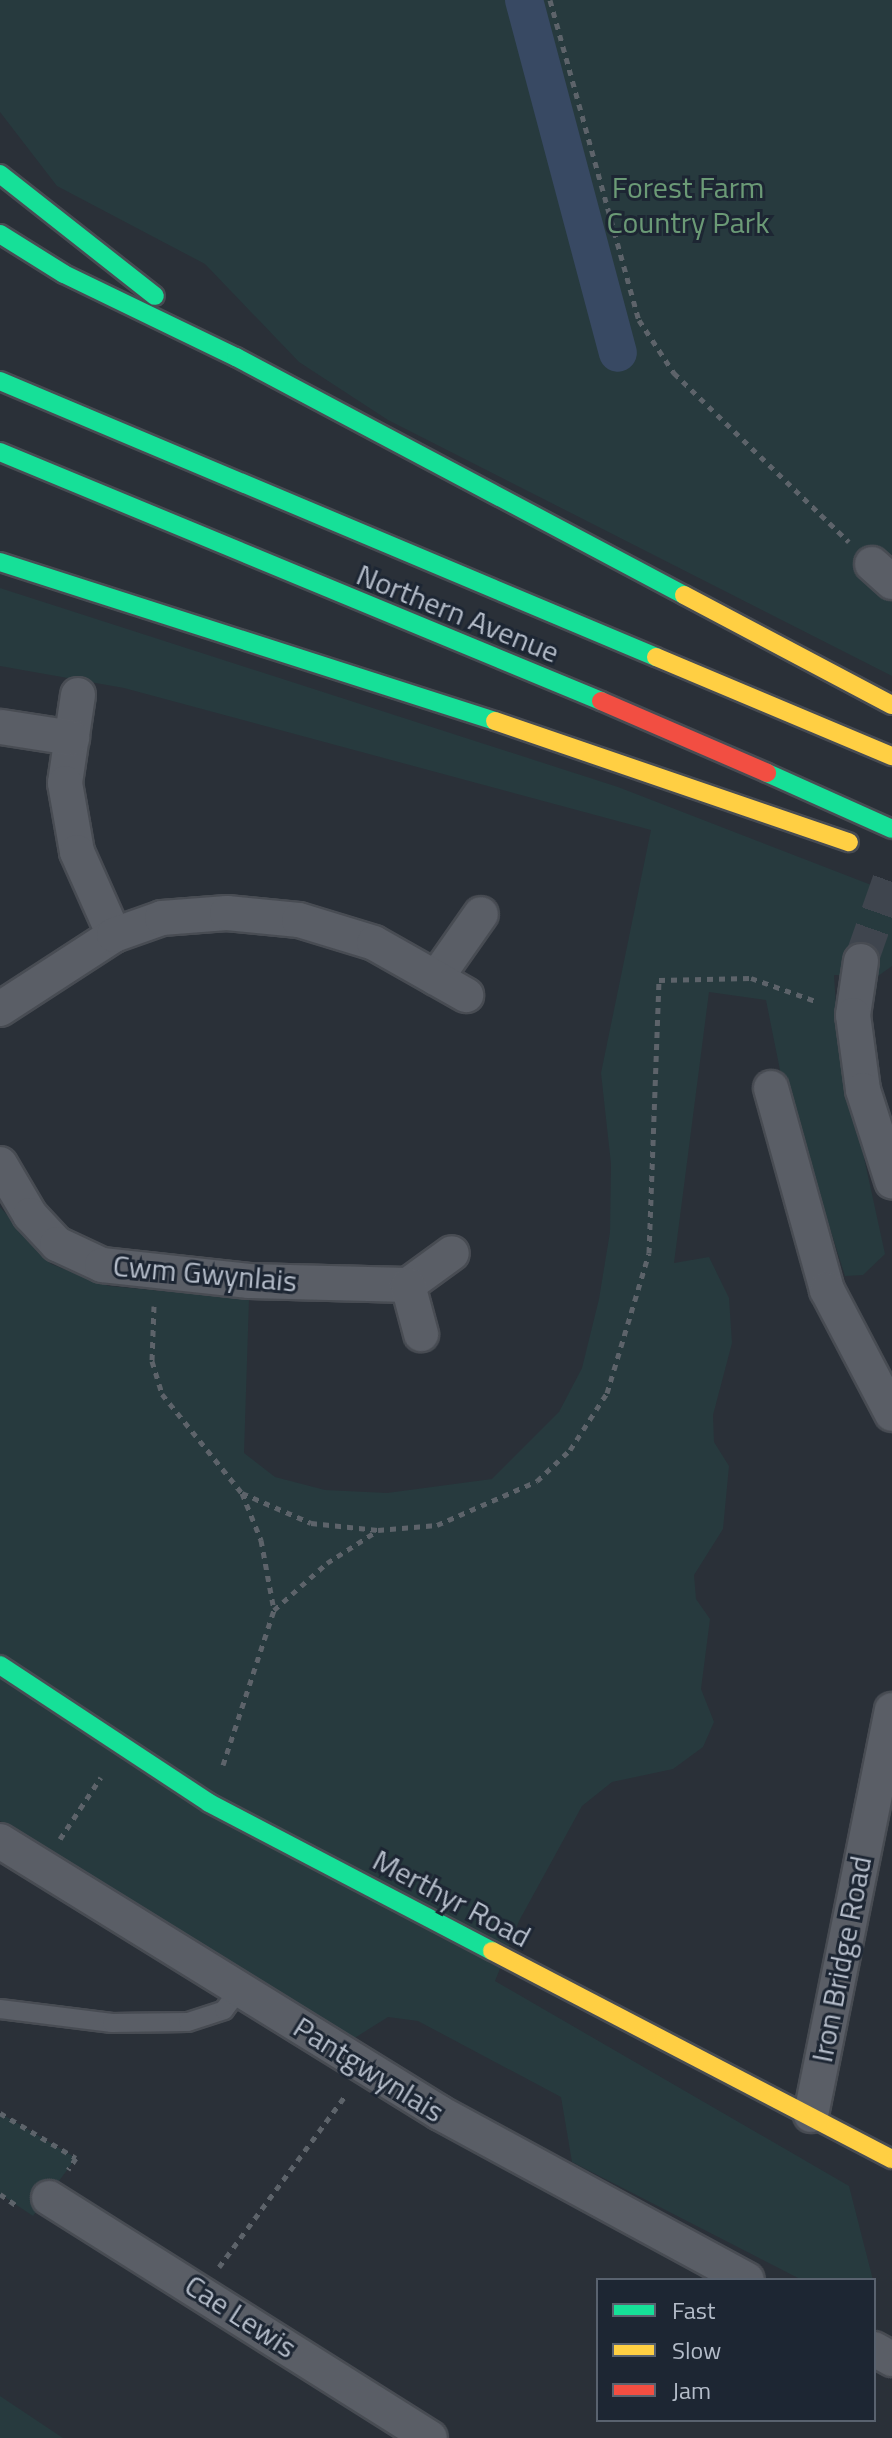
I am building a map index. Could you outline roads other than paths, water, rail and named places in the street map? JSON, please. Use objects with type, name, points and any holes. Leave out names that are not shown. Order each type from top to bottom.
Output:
[{"type":"main road","points":[[0,174],[236,357]]},
{"type":"main road","points":[[0,234],[64,274],[236,357],[892,705]]},
{"type":"main road","name":"Northern Avenue","points":[[0,381],[892,756]]},
{"type":"main road","name":"Northern Avenue","points":[[0,452],[668,729],[892,829]]},
{"type":"main road","points":[[0,562],[606,757],[865,849]]},
{"type":"main road","name":"Merthyr Road","points":[[0,1665],[209,1803],[892,2159]]},
{"type":"street","points":[[78,695],[65,783],[77,852],[114,935]]},
{"type":"street","points":[[1,727],[72,738]]},
{"type":"street","points":[[0,1009],[114,935],[162,918],[227,913],[299,920],[374,943],[466,995]]},
{"type":"street","points":[[436,978],[481,914]]},
{"type":"street","points":[[861,961],[853,1015],[863,1090],[892,1181]]},
{"type":"street","points":[[771,1088],[827,1290],[892,1414]]},
{"type":"street","name":"Cwm Gwynlais","points":[[0,1164],[30,1215],[57,1244],[102,1265],[156,1273],[408,1285]]},
{"type":"street","points":[[421,1334],[408,1285],[452,1253]]},
{"type":"street","name":"Iron Bridge Road","points":[[811,2115],[882,1802],[892,1710]]},
{"type":"street","name":"Pantgwynlais","points":[[0,1841],[367,2068],[743,2278]]},
{"type":"street","name":"Cae Lewis","points":[[49,2198],[202,2290],[430,2438]]},
{"type":"lane","points":[[0,2009],[112,2023],[188,2022],[224,2010],[240,1989]]},
{"type":"waterway","points":[[524,0],[618,353]]},
{"type":"tunnel","points":[[861,961],[892,873]]},
{"type":"park label","name":"Forest Farm Country Park","points":[[688,204]]}]
